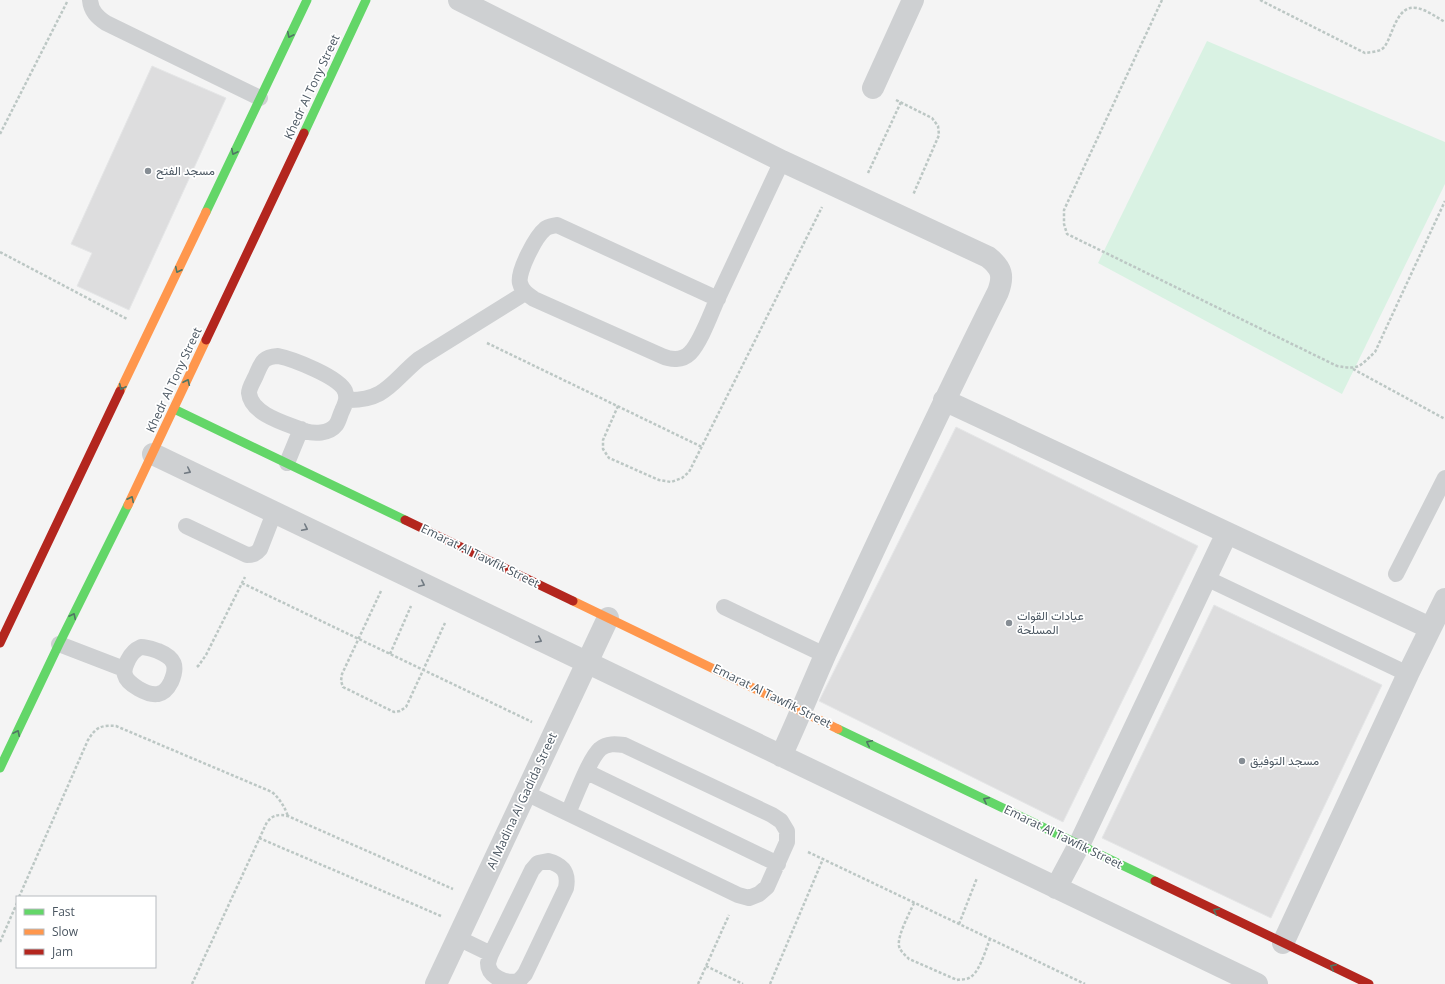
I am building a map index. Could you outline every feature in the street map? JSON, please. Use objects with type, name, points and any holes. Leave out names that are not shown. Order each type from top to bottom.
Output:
[{"type":"street","points":[[0,643],[307,0]]},
{"type":"street","name":"Khedr Al Tony Street","points":[[0,768],[59,644],[153,454],[366,0]]},
{"type":"street","points":[[459,0],[782,161],[988,258],[996,263],[1001,272],[1001,283],[998,292],[944,400],[825,655],[802,711],[781,756]]},
{"type":"street","points":[[873,88],[913,0]]},
{"type":"street","points":[[944,400],[1430,628]]},
{"type":"street","name":"Emarat Al Tawfik Street","points":[[174,409],[1368,984]]},
{"type":"street","points":[[153,454],[1257,984]]},
{"type":"street","points":[[1056,888],[1079,844],[1227,533]]},
{"type":"street","points":[[1283,943],[1408,674],[1445,600]]},
{"type":"street","name":"Al Madina Al Gadida Street","points":[[436,984],[608,618]]},
{"type":"lane","points":[[90,0],[90,5],[99,19],[260,98]]},
{"type":"lane","points":[[718,299],[557,225],[546,228],[539,235],[521,271],[520,282],[525,293],[534,299],[671,360],[680,359],[689,355],[695,347],[718,299],[782,161]]},
{"type":"lane","points":[[347,400],[360,400],[378,395],[419,359],[525,293]]},
{"type":"lane","points":[[278,356],[290,358],[333,378],[341,384],[345,391],[347,400],[336,425],[321,433],[309,432],[301,429],[265,415],[258,410],[252,402],[249,392],[261,364],[269,357],[278,356]]},
{"type":"lane","points":[[287,463],[301,429]]},
{"type":"lane","points":[[1396,574],[1445,478]]},
{"type":"lane","points":[[186,526],[247,555],[252,555],[260,549],[274,513]]},
{"type":"lane","points":[[1206,578],[1408,674]]},
{"type":"lane","points":[[724,607],[825,655]]},
{"type":"lane","points":[[59,644],[124,669]]},
{"type":"lane","points":[[141,647],[147,647],[166,654],[172,659],[175,665],[175,672],[169,686],[164,692],[157,694],[150,693],[133,686],[125,676],[124,669],[135,650],[141,647]]},
{"type":"lane","points":[[526,793],[738,895],[749,898],[760,894],[767,887],[788,842],[787,831],[781,821],[772,815],[624,745],[612,744],[601,748],[594,757],[568,813]]},
{"type":"lane","points":[[587,772],[778,864]]},
{"type":"lane","points":[[548,861],[557,864],[564,870],[568,879],[566,888],[525,974],[518,981],[508,983],[498,981],[491,974],[488,963],[491,954],[532,870],[538,863],[548,861]]},
{"type":"lane","points":[[461,932],[491,954]]},
{"type":"path","points":[[0,134],[68,0]]},
{"type":"path","points":[[1162,0],[1064,210],[1064,224],[1067,234],[1337,366],[1353,369],[1445,419]]},
{"type":"path","points":[[1260,0],[1365,53],[1376,52],[1385,46],[1400,16],[1406,9],[1415,7],[1424,10],[1445,22]]},
{"type":"path","points":[[873,88],[932,118],[938,126],[939,135],[903,217]]},
{"type":"path","points":[[857,196],[900,102]]},
{"type":"path","points":[[618,406],[602,440],[603,450],[609,458],[659,480],[671,482],[682,478],[689,472],[833,185]]},
{"type":"path","points":[[1353,369],[1362,364],[1375,352],[1445,201]]},
{"type":"path","points":[[0,252],[149,330]]},
{"type":"path","points":[[463,331],[702,447]]},
{"type":"path","points":[[175,672],[188,672],[199,666],[206,655],[257,552]]},
{"type":"path","points":[[391,569],[342,674],[341,681],[343,687],[365,698],[394,712],[400,711],[406,707],[455,600]]},
{"type":"path","points":[[242,583],[554,732]]},
{"type":"path","points":[[390,654],[421,583]]},
{"type":"path","points":[[19,896],[88,740],[94,731],[104,725],[116,726],[272,792],[279,798],[288,816]]},
{"type":"path","points":[[192,984],[267,822],[271,817],[279,814],[288,816],[476,899]]},
{"type":"path","points":[[259,838],[461,932]]},
{"type":"path","points":[[788,842],[1085,984]]},
{"type":"path","points":[[959,924],[987,854]]},
{"type":"path","points":[[770,984],[823,859]]},
{"type":"path","points":[[698,984],[738,895]]},
{"type":"path","points":[[914,903],[900,936],[899,946],[903,954],[909,958],[957,980],[965,979],[972,976],[977,969],[990,939]]},
{"type":"path","points":[[0,942],[16,905]]},
{"type":"path","points":[[706,966],[743,984]]},
{"type":"green space","points":[[1207,41],[1445,142],[1445,184],[1342,394],[1098,263]]},
{"type":"building","name":"مسجد الفتح","points":[[152,66],[226,98],[129,310],[77,286],[92,253],[71,244]]},
{"type":"building","name":"عيادات القوات المسلحة","points":[[956,427],[1198,546],[1063,822],[819,701]]},
{"type":"building","name":"مسجد التوفيق","points":[[1214,605],[1382,685],[1271,918],[1102,838]]},
{"type":"traffic: fast","points":[[206,212],[307,0]]},
{"type":"traffic: fast","points":[[304,133],[366,0]]},
{"type":"traffic: fast","points":[[174,409],[405,520]]},
{"type":"traffic: fast","points":[[0,768],[59,644],[128,505]]},
{"type":"traffic: fast","points":[[838,729],[1155,881]]},
{"type":"traffic: slow","points":[[120,391],[206,212]]},
{"type":"traffic: slow","points":[[128,505],[206,340]]},
{"type":"traffic: slow","points":[[573,601],[838,729]]},
{"type":"traffic: jam","points":[[206,340],[304,133]]},
{"type":"traffic: jam","points":[[0,643],[120,391]]},
{"type":"traffic: jam","points":[[405,520],[573,601]]},
{"type":"traffic: jam","points":[[1155,881],[1369,984]]},
{"type":"place","name":"مسجد الفتح","points":[[148,171]]},
{"type":"place","name":"عيادات القوات المسلحة","points":[[1009,623]]},
{"type":"place","name":"مسجد التوفيق","points":[[1242,761]]}]
